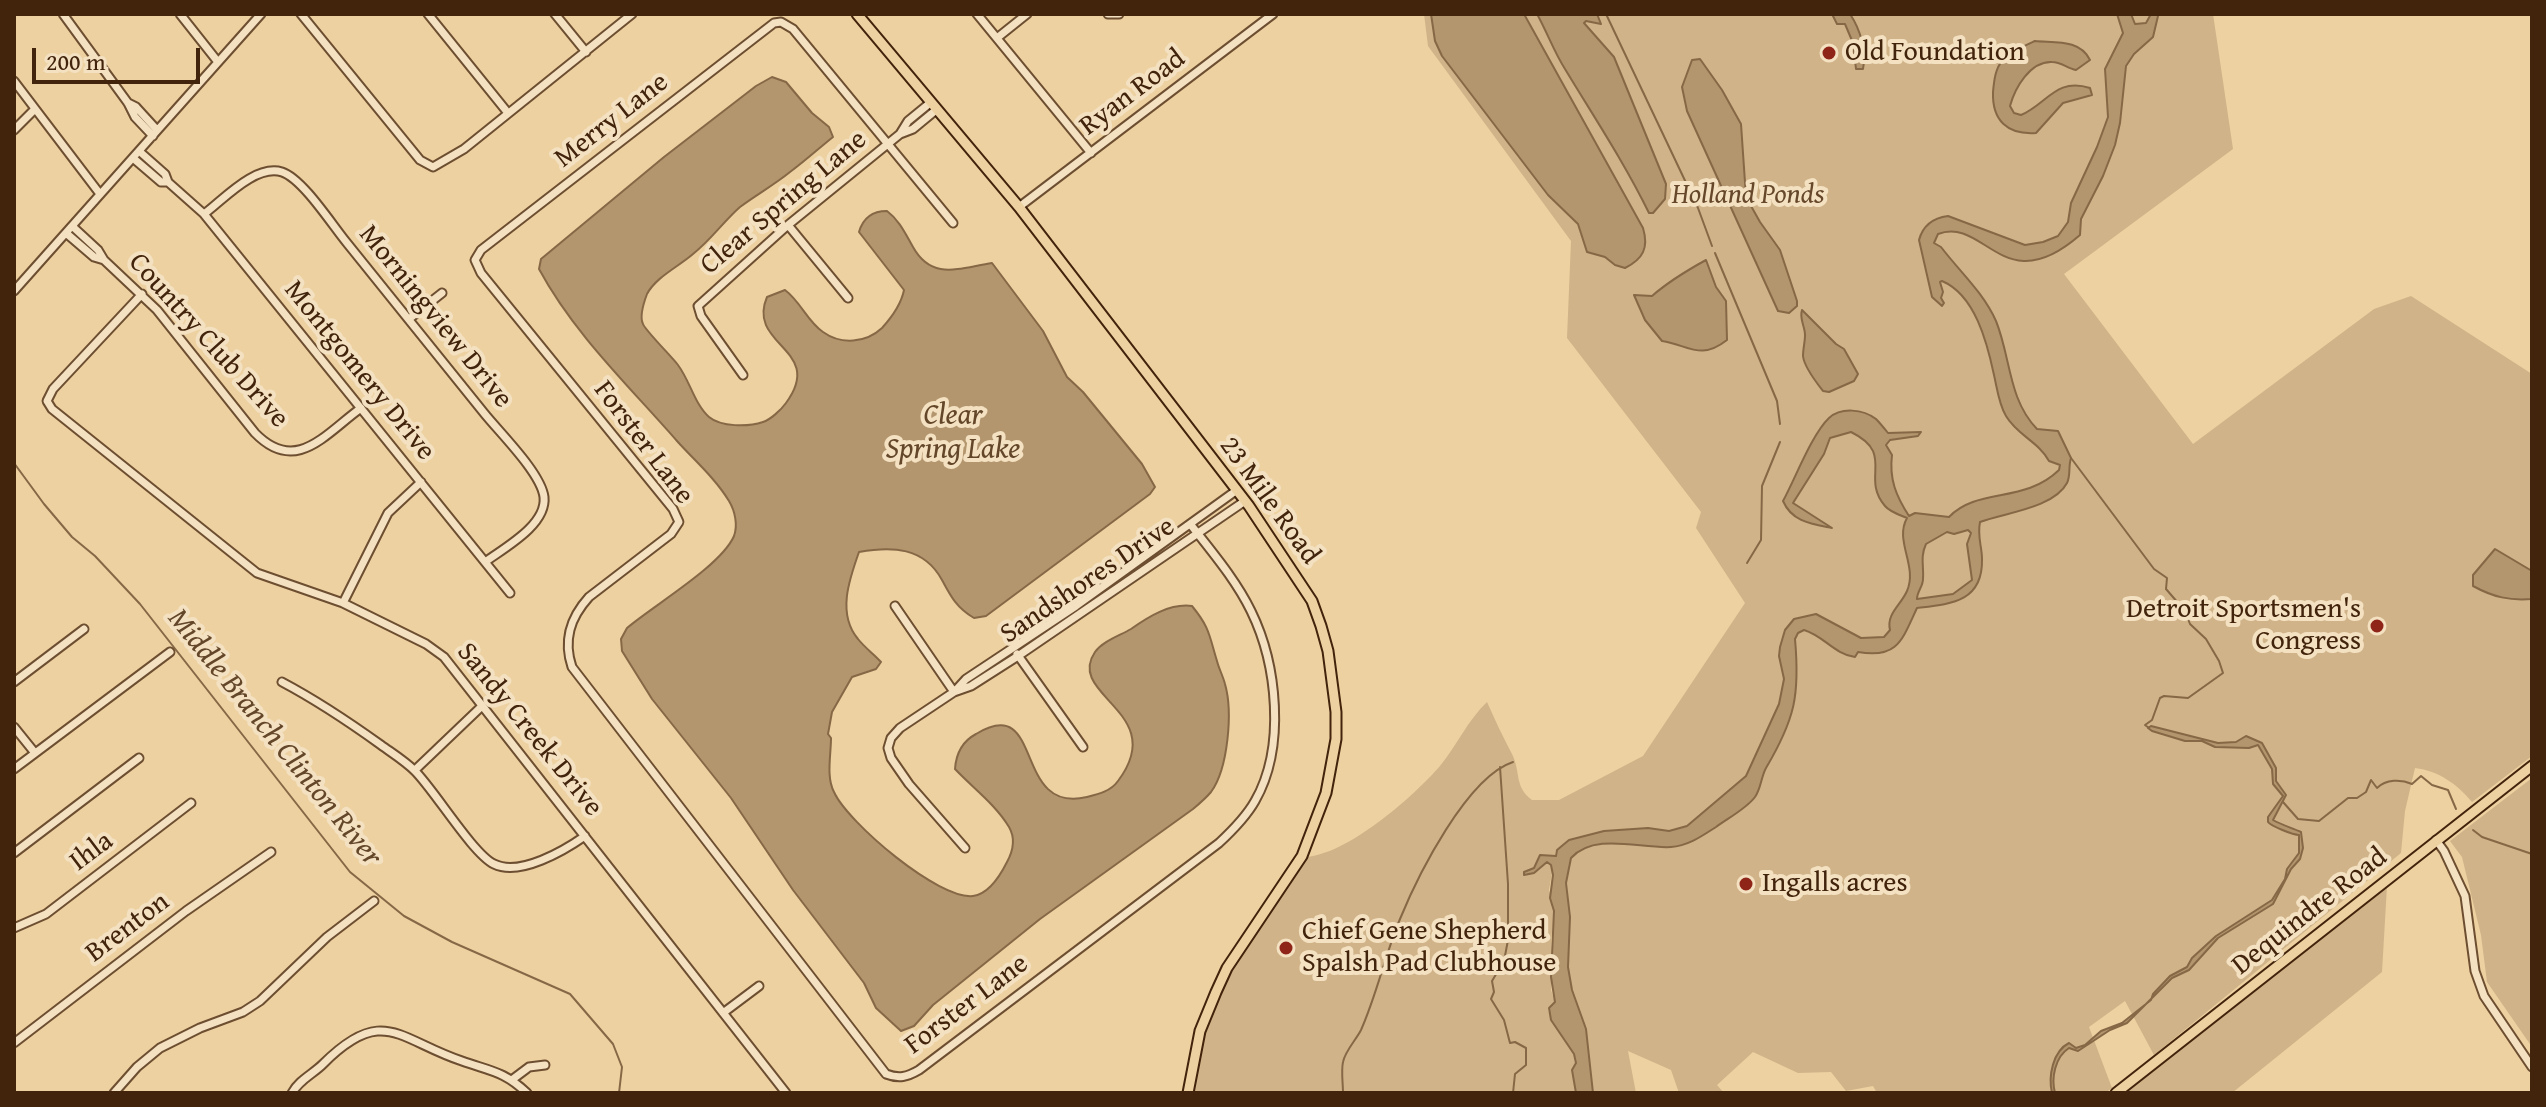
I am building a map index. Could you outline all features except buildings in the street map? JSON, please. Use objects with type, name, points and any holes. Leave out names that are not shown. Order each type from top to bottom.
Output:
[{"type":"main road","name":"23 Mile Road","points":[[857,14],[1019,207],[1237,490],[1312,601],[1328,651],[1336,712],[1336,739],[1326,793],[1306,848],[1292,874],[1227,968],[1200,1031],[1188,1093]]},
{"type":"main road","name":"Dequindre Road","points":[[2116,1093],[2532,766]]},
{"type":"street","points":[[63,14],[128,103],[136,107],[155,133]]},
{"type":"street","points":[[180,14],[218,62]]},
{"type":"street","points":[[14,291],[261,14]]},
{"type":"street","points":[[301,14],[420,160],[430,167],[447,160],[632,14]]},
{"type":"street","points":[[428,14],[508,113]]},
{"type":"street","points":[[555,14],[586,52]]},
{"type":"street","points":[[977,14],[1091,153]]},
{"type":"street","points":[[997,38],[1027,14]]},
{"type":"street","points":[[1108,14],[1119,14]]},
{"type":"street","name":"Ryan Road","points":[[1019,207],[1273,14]]},
{"type":"street","name":"Merry Lane","points":[[475,260],[481,250],[774,23],[781,22],[793,29],[889,144]]},
{"type":"street","points":[[14,81],[100,194]]},
{"type":"street","name":"Clear Spring Lane","points":[[743,375],[697,308],[788,225],[900,134],[913,129],[933,106]]},
{"type":"street","points":[[14,130],[35,109]]},
{"type":"street","points":[[889,144],[953,223]]},
{"type":"street","name":"Montgomery Drive","points":[[136,154],[161,182],[168,182],[204,214],[510,593]]},
{"type":"street","name":"Morningview Drive","points":[[204,214],[255,176],[273,171],[286,174],[311,198],[409,319],[523,461],[543,493],[543,506],[537,519],[485,562]]},
{"type":"street","points":[[788,225],[848,298]]},
{"type":"street","name":"Country Club Drive","points":[[69,229],[94,257],[104,260],[142,294],[255,433],[273,448],[292,453],[306,449],[361,408]]},
{"type":"street","name":"Forster Lane","points":[[475,260],[481,273],[673,509],[679,522],[671,534],[589,597],[574,618],[568,638],[572,667],[886,1074],[907,1077],[1219,843],[1241,822],[1255,802],[1269,762],[1273,736],[1275,704],[1268,658],[1246,602],[1191,525]]},
{"type":"street","points":[[409,319],[442,293]]},
{"type":"street","name":"Sandy Creek Drive","points":[[142,294],[53,389],[47,401],[57,413],[249,568],[266,577],[315,591],[343,603],[439,652],[786,1093]]},
{"type":"street","points":[[343,603],[388,513],[421,482]]},
{"type":"street","name":"Sandshores Drive","points":[[965,848],[909,784],[891,758],[888,748],[895,732],[954,692],[971,686],[1133,571],[1237,490]]},
{"type":"street","name":"Sandshores Drive","points":[[1133,571],[1245,501]]},
{"type":"street","points":[[895,606],[954,692]]},
{"type":"street","points":[[14,682],[84,629]]},
{"type":"street","points":[[556,634],[568,638]]},
{"type":"street","points":[[14,769],[170,652]]},
{"type":"street","points":[[1016,652],[1083,747]]},
{"type":"street","points":[[282,682],[368,735],[415,770],[477,849],[494,864],[508,867],[545,859],[558,855],[585,836]]},
{"type":"street","points":[[415,770],[482,706]]},
{"type":"street","points":[[14,727],[35,753]]},
{"type":"street","points":[[14,853],[139,758]]},
{"type":"street","name":"Ihla","points":[[14,928],[46,914],[191,803]]},
{"type":"street","points":[[2436,840],[2465,896],[2475,971],[2484,996],[2532,1067]]},
{"type":"street","name":"Brenton","points":[[14,1043],[186,911],[271,852]]},
{"type":"street","points":[[114,1093],[137,1067],[160,1048],[200,1028],[243,1012],[260,1001],[327,937],[374,901]]},
{"type":"street","points":[[723,1013],[759,986]]},
{"type":"street","points":[[292,1093],[300,1082],[346,1042],[375,1032],[407,1035],[444,1054],[491,1068],[513,1079],[527,1093]]},
{"type":"street","points":[[513,1079],[529,1067],[545,1065]]},
{"type":"green space","name":"Holland Ponds","points":[[1424,14],[2213,14],[2233,149],[2064,274],[2193,444],[2374,309],[2411,296],[2532,374],[2532,756],[2472,802],[2447,779],[2415,768],[2405,811],[2401,853],[2154,1055],[2125,1001],[2089,1027],[2112,1088],[2105,1093],[1877,1093],[1873,1086],[1846,1091],[1831,1072],[1798,1073],[1753,1052],[1717,1085],[1724,1093],[1679,1093],[1671,1070],[1628,1051],[1636,1093],[1583,1093],[1559,979],[1560,879],[1570,840],[1556,850],[1549,890],[1555,911],[1551,939],[1551,990],[1555,1002],[1548,1008],[1551,1020],[1574,1054],[1576,1063],[1572,1070],[1576,1093],[1192,1093],[1203,1031],[1229,969],[1304,857],[1339,847],[1396,808],[1440,766],[1487,702],[1515,761],[1523,790],[1532,800],[1559,800],[1643,756],[1745,603],[1696,528],[1701,512],[1567,338],[1571,241],[1428,46]]},
{"type":"green space","points":[[2532,778],[2532,1047],[2487,982],[2481,935],[2462,857],[2450,841]]},
{"type":"green space","points":[[2387,886],[2382,972],[2232,1093],[2124,1093]]},
{"type":"water","points":[[1431,14],[1524,14],[1643,228],[1645,247],[1636,261],[1625,268],[1587,252],[1578,224],[1548,195],[1442,56],[1435,41]]},
{"type":"water","points":[[1537,14],[1597,14],[1601,24],[1584,23],[1614,57],[1666,184],[1665,199],[1653,213],[1649,213],[1561,62]]},
{"type":"water","points":[[1832,14],[1850,14],[1854,20],[1863,48],[1863,69],[1856,69],[1853,43],[1845,24],[1837,24]]},
{"type":"water","points":[[2117,14],[2131,14],[2135,24],[2146,23],[2151,14],[2158,14],[2153,37],[2126,66],[2115,145],[2081,219],[2080,235],[2054,253],[2032,261],[2014,259],[1969,236],[1954,232],[1938,234],[1934,243],[1941,247],[1978,291],[1991,311],[2001,335],[2020,405],[2037,429],[2058,431],[2071,458],[2067,483],[2061,491],[2040,504],[1980,522],[1982,559],[1977,584],[1963,598],[1953,602],[1917,608],[1902,638],[1890,650],[1882,653],[1858,652],[1855,657],[1804,630],[1798,633],[1795,639],[1796,692],[1789,720],[1757,794],[1742,809],[1683,845],[1605,844],[1581,850],[1571,858],[1566,883],[1570,917],[1568,967],[1572,990],[1586,1029],[1593,1093],[1576,1093],[1572,1070],[1576,1063],[1574,1054],[1551,1020],[1549,1008],[1555,1002],[1551,977],[1554,911],[1550,898],[1551,865],[1547,862],[1534,873],[1524,875],[1524,872],[1534,868],[1540,855],[1556,856],[1557,850],[1569,840],[1604,831],[1648,828],[1669,831],[1687,826],[1746,776],[1779,704],[1784,679],[1780,647],[1785,630],[1794,619],[1816,614],[1861,638],[1884,637],[1890,630],[1892,614],[1910,582],[1903,536],[1907,518],[1887,508],[1878,495],[1872,449],[1851,432],[1830,438],[1824,454],[1793,503],[1832,528],[1797,518],[1783,501],[1810,445],[1834,414],[1859,411],[1876,419],[1888,433],[1921,432],[1918,436],[1890,440],[1886,445],[1892,455],[1894,487],[1909,516],[1915,513],[1949,517],[1974,502],[2031,487],[2059,470],[2060,465],[2049,461],[2006,416],[1983,334],[1963,297],[1942,281],[1942,306],[1932,297],[1919,240],[1929,223],[1948,216],[2025,245],[2058,236],[2068,222],[2071,203],[2108,117],[2105,69],[2123,33]],"holes":[[[1968,530],[1971,533],[1967,544],[1972,580],[1953,594],[1917,599],[1923,582],[1926,544],[1947,532],[1954,534]]]},
{"type":"water","points":[[2035,41],[2073,45],[2086,53],[2090,60],[2076,70],[2055,62],[2037,66],[2016,91],[2010,106],[2014,113],[2021,115],[2052,93],[2069,86],[2090,88],[2092,95],[2063,103],[2036,133],[2026,133],[2003,124],[1995,110],[1993,88],[2002,61]]},
{"type":"water","points":[[1700,59],[1741,124],[1746,197],[1780,250],[1797,301],[1797,306],[1789,313],[1778,311],[1687,111],[1682,87],[1692,60]]},
{"type":"water","name":"Clear Spring Lake","points":[[772,77],[786,82],[812,113],[829,127],[833,137],[784,177],[740,207],[699,249],[656,282],[647,294],[642,309],[645,327],[678,365],[704,412],[720,423],[750,425],[763,422],[778,412],[796,385],[797,371],[792,359],[767,327],[763,313],[767,297],[785,290],[817,328],[838,339],[869,337],[882,328],[896,310],[904,290],[859,232],[869,216],[887,211],[920,258],[929,265],[947,270],[992,263],[1043,331],[1067,377],[1142,464],[1155,487],[1150,494],[986,616],[974,618],[963,610],[935,569],[917,555],[883,549],[859,552],[847,597],[848,619],[858,639],[881,662],[876,669],[852,677],[832,712],[828,734],[831,738],[830,780],[843,806],[875,840],[918,873],[958,894],[973,896],[994,883],[1011,854],[1013,840],[1009,827],[998,811],[955,769],[961,748],[971,737],[998,725],[1012,729],[1022,740],[1037,774],[1048,789],[1064,798],[1087,797],[1108,790],[1118,781],[1131,757],[1132,738],[1126,721],[1093,681],[1090,667],[1095,652],[1152,616],[1184,606],[1192,606],[1210,638],[1224,681],[1229,709],[1225,755],[1217,782],[1207,796],[1040,919],[933,1005],[914,1026],[901,1031],[876,1008],[864,983],[793,890],[731,798],[652,699],[622,651],[621,639],[627,628],[716,560],[734,536],[736,523],[729,501],[711,477],[585,337],[539,269],[541,259],[664,157]]},
{"type":"water","points":[[1706,260],[1716,287],[1726,301],[1727,340],[1702,351],[1662,341],[1645,320],[1634,295],[1652,296]]},
{"type":"water","points":[[1802,310],[1844,349],[1858,374],[1854,381],[1829,392],[1823,391],[1817,383],[1804,360]]},
{"type":"water","points":[[2495,549],[2532,571],[2532,599],[2502,597],[2473,586],[2473,575]]},
{"type":"water","points":[[2151,726],[2218,743],[2236,742],[2246,736],[2262,743],[2276,768],[2276,781],[2286,795],[2273,820],[2301,832],[2303,848],[2300,859],[2291,869],[2273,904],[2218,938],[2189,970],[2172,978],[2152,998],[2170,976],[2187,967],[2192,958],[2216,936],[2272,900],[2285,879],[2287,869],[2299,853],[2299,835],[2268,822],[2268,817],[2283,796],[2273,784],[2272,769],[2258,745],[2249,748],[2215,747],[2202,741],[2185,741],[2148,728]]},
{"type":"water","points":[[2146,1004],[2127,1023],[2078,1051],[2069,1048],[2064,1052],[2055,1068],[2055,1093],[2052,1093],[2053,1065],[2064,1047],[2069,1043],[2076,1048],[2085,1045],[2101,1031],[2122,1023]]},
{"type":"waterway","points":[[1606,14],[1698,208],[1712,246]]},
{"type":"waterway","points":[[1715,253],[1777,401],[1780,424]]},
{"type":"waterway","points":[[1747,563],[1761,540],[1762,486],[1780,442]]},
{"type":"waterway","points":[[2071,458],[2154,569],[2167,578],[2166,589],[2185,611],[2190,624],[2206,639],[2223,673],[2188,698],[2160,698],[2152,720],[2145,725],[2149,728]]},
{"type":"waterway","name":"Middle Branch Clinton River","points":[[14,463],[72,537],[95,556],[140,604],[350,872],[404,916],[452,942],[570,994],[613,1044],[622,1067],[619,1093]]},
{"type":"waterway","points":[[1343,1093],[1344,1058],[1361,1030],[1395,933],[1419,878],[1446,830],[1478,787],[1496,771],[1513,762]]},
{"type":"waterway","points":[[1500,767],[1508,884],[1508,940],[1504,961],[1492,981],[1494,992],[1491,999],[1504,1020],[1510,1043],[1515,1042],[1526,1048],[1526,1065],[1515,1074],[1513,1093]]},
{"type":"waterway","points":[[2283,802],[2298,819],[2319,821],[2348,798],[2357,798],[2366,792],[2371,780],[2377,788],[2394,781],[2412,784],[2421,776],[2432,785],[2448,790],[2456,809]]},
{"type":"waterway","points":[[2473,830],[2482,837],[2532,854]]},
{"type":"place","name":"Old Foundation","points":[[1829,53]]},
{"type":"place","name":"Detroit Sportsmen's Congress","points":[[2377,626]]},
{"type":"place","name":"Ingalls acres","points":[[1746,884]]},
{"type":"place","name":"Chief Gene Shepherd Spalsh Pad Clubhouse","points":[[1286,948]]}]
